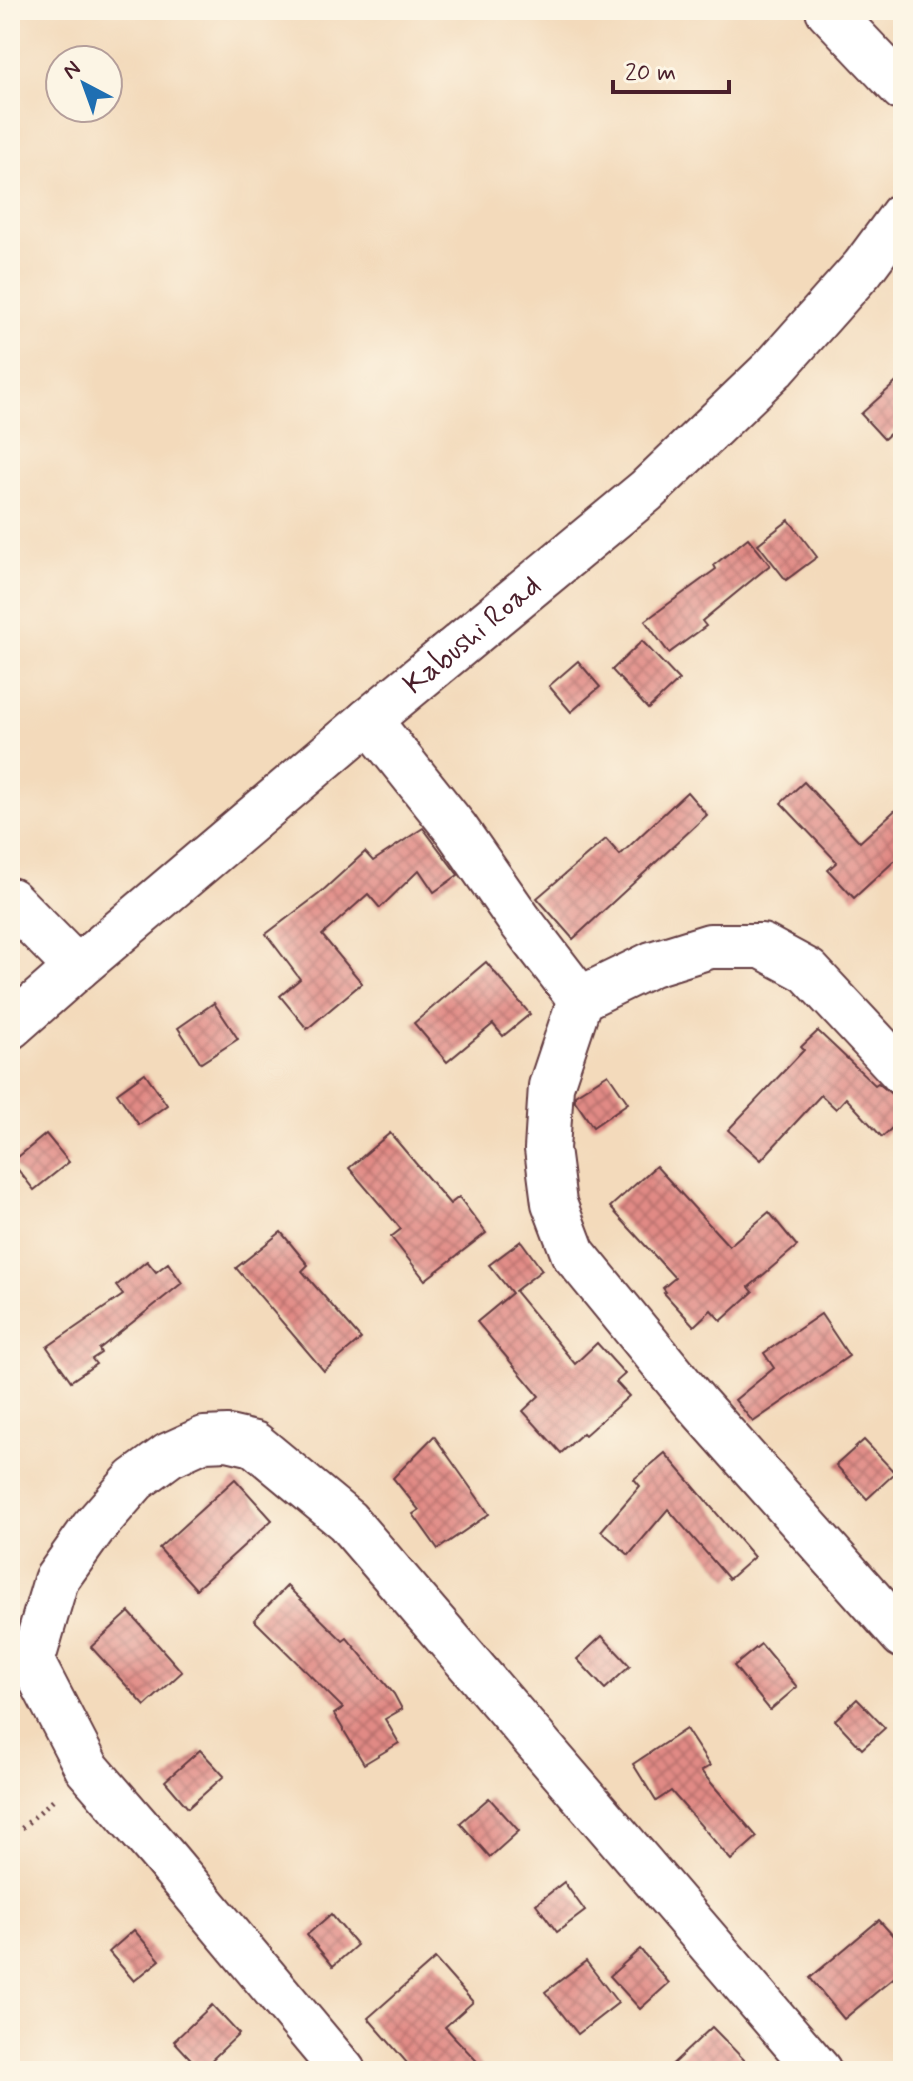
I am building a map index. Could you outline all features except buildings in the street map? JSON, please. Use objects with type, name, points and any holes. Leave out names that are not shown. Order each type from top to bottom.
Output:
[{"type":"street","points":[[828,10],[903,89]]},
{"type":"street","name":"Kabushi Road","points":[[10,1027],[369,720],[657,480],[774,368],[863,268],[903,214]]},
{"type":"street","points":[[369,720],[456,829],[580,999]]},
{"type":"street","points":[[10,900],[77,968]]},
{"type":"street","points":[[903,1073],[808,971],[762,946],[710,946],[652,964],[580,999],[551,1086],[547,1149],[554,1203],[573,1253],[695,1402],[903,1636]]},
{"type":"street","points":[[343,2071],[87,1768],[32,1662],[56,1580],[93,1528],[135,1480],[169,1455],[204,1439],[228,1438],[254,1444],[347,1521],[819,2071]]},
{"type":"path","points":[[10,1839],[87,1768]]}]
